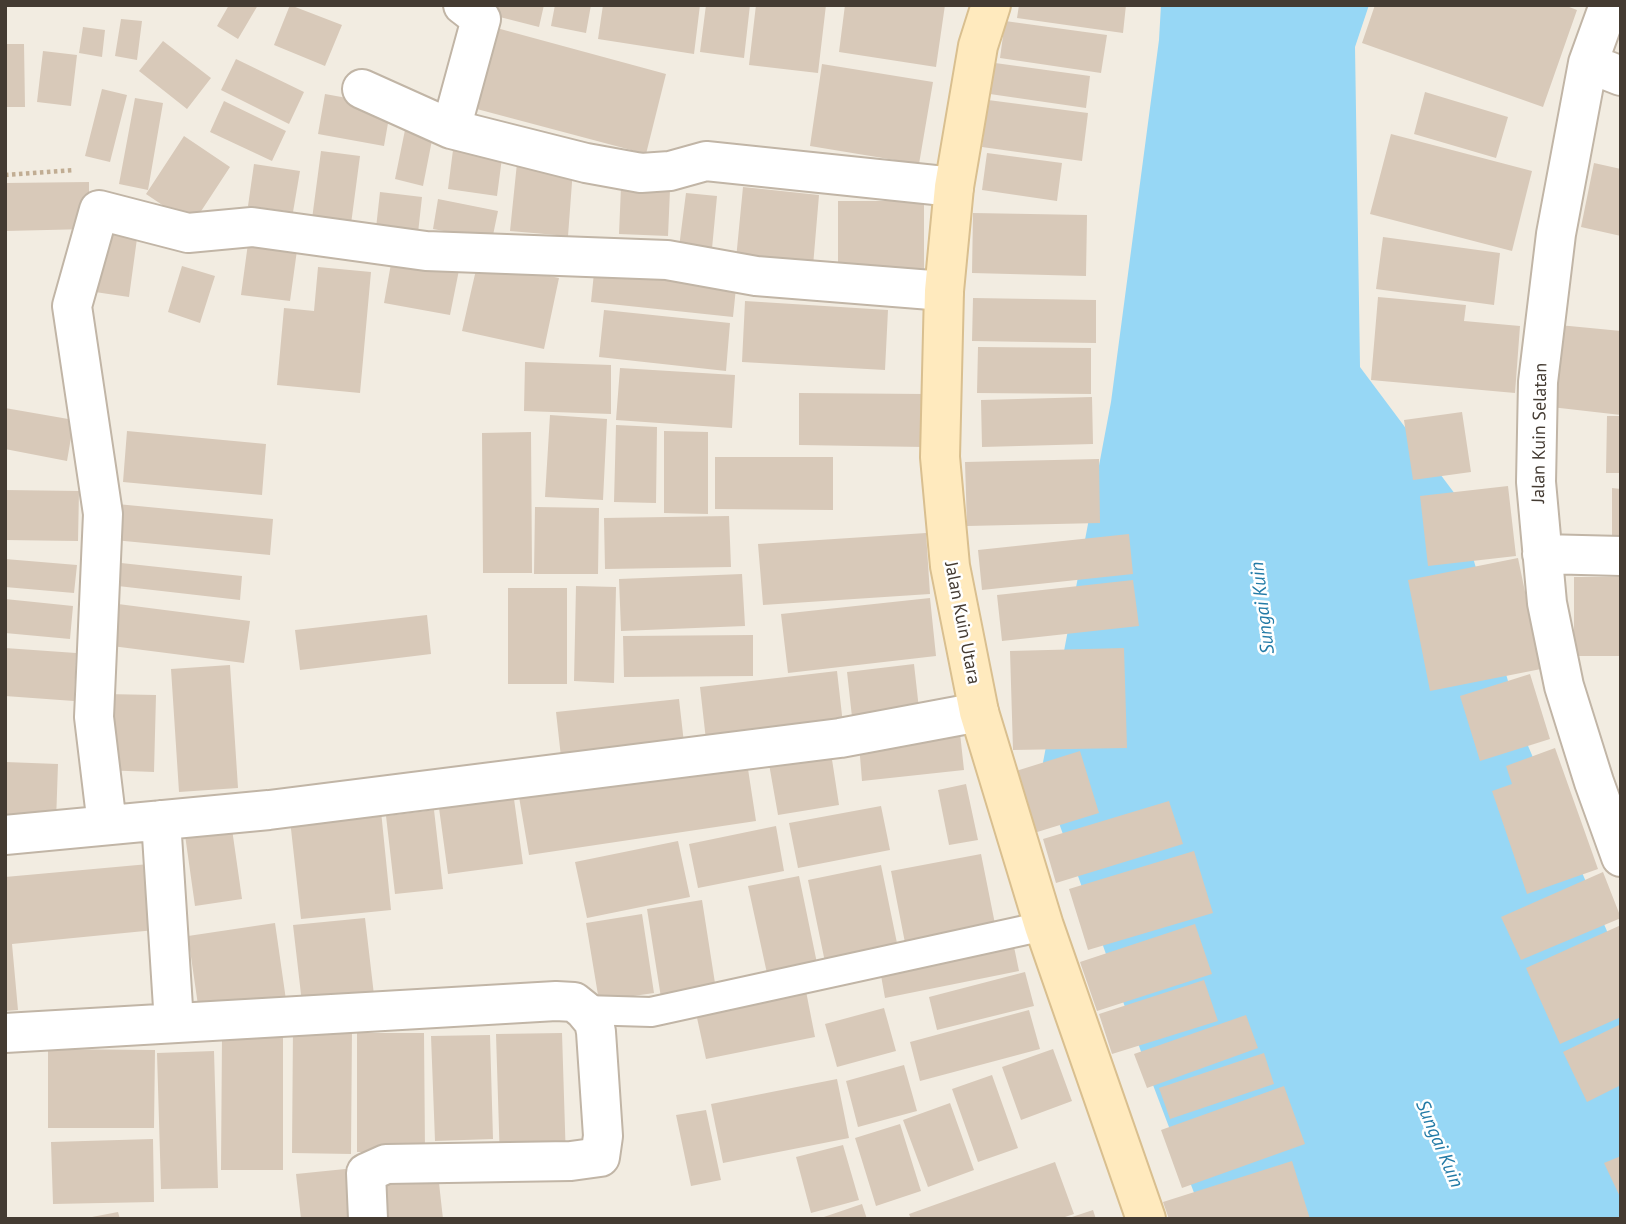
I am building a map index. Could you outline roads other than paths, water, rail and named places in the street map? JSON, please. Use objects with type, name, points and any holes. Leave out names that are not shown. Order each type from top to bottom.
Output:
[{"type":"street","points":[[450,129],[481,19],[463,5]]},
{"type":"street","name":"Jalan Kuin Utara","points":[[991,5],[978,46],[954,187],[944,291],[940,457],[950,566],[979,712],[1044,926],[1112,1128],[1146,1219]]},
{"type":"street","name":"Jalan Kuin Selatan","points":[[1609,5],[1605,70],[1556,234],[1538,382],[1536,482],[1548,603],[1564,686],[1621,857]]},
{"type":"street","points":[[362,89],[450,129],[586,163],[641,173],[670,170],[706,161],[954,187]]},
{"type":"street","points":[[107,825],[94,718],[103,514],[72,306],[99,210],[188,233],[253,227],[426,251],[667,260],[755,276],[944,291]]},
{"type":"street","points":[[1542,554],[1621,556]]},
{"type":"street","points":[[5,835],[283,809],[840,738],[979,712]]},
{"type":"street","points":[[161,820],[174,1023]]},
{"type":"street","points":[[5,1033],[556,1001],[574,1002],[584,1010],[594,1022],[596,1032],[603,1136],[600,1157],[571,1161],[386,1164],[366,1173],[368,1219]]},
{"type":"lane","points":[[584,1010],[651,1012],[1044,926]]},
{"type":"water","name":"Sungai Kuin","points":[[1161,5],[1369,5],[1355,47],[1360,367],[1455,494],[1523,734],[1621,964],[1621,1219],[1204,1219],[1153,1085],[1041,773],[1111,402],[1159,40]]}]
